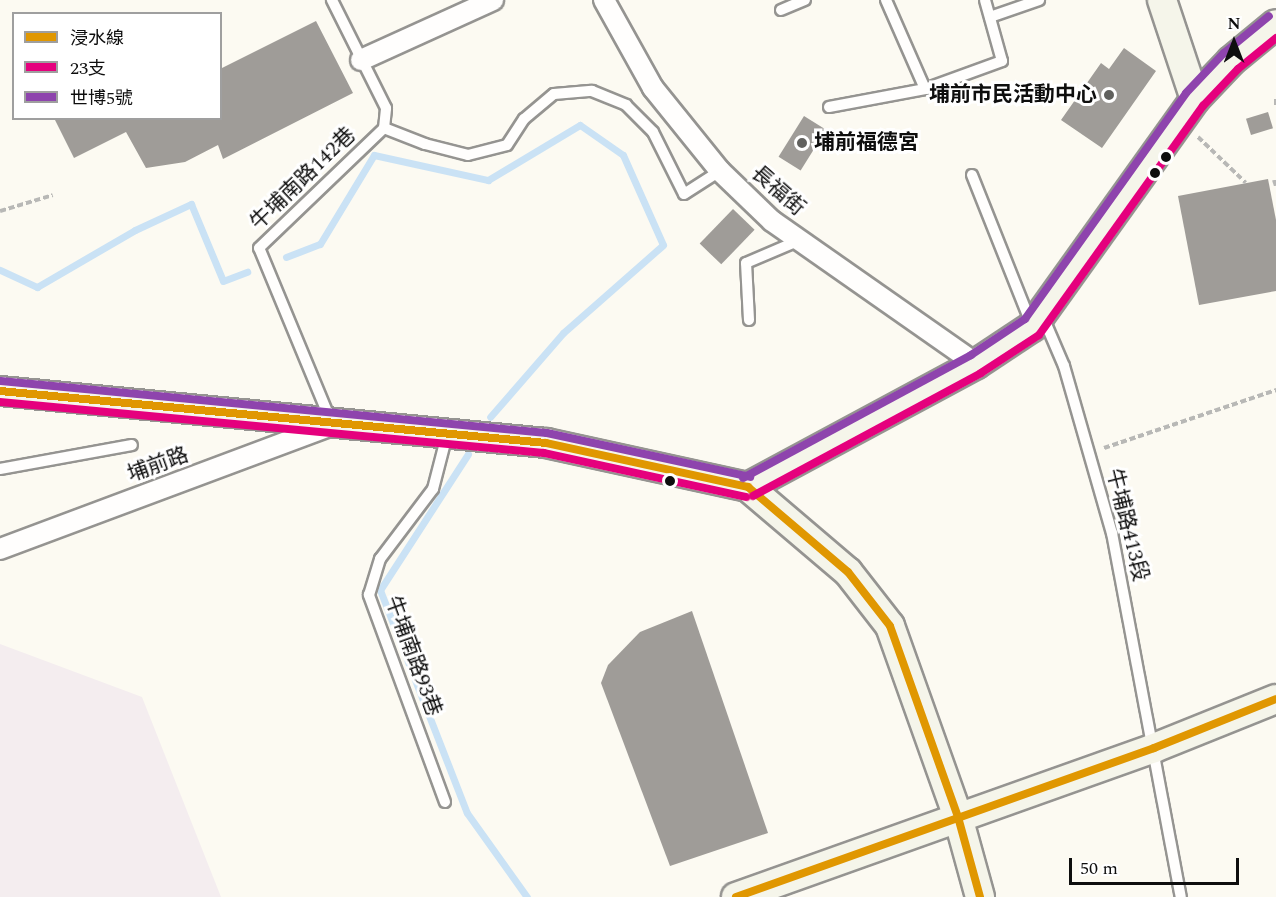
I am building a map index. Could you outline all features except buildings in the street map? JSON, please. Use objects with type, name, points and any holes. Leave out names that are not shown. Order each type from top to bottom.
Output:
[{"type":"street","points":[[361,60],[493,0]]},
{"type":"street","name":"長福街","points":[[604,0],[653,88],[720,171],[772,221],[976,364]]},
{"type":"street","points":[[1162,0],[1187,110]]},
{"type":"street","points":[[748,487],[976,364],[1038,322],[1187,110],[1231,61],[1276,24]]},
{"type":"street","points":[[0,391],[120,400],[333,425],[448,432],[546,443],[748,487],[848,572],[890,626],[958,817],[980,897]]},
{"type":"street","name":"埔前路","points":[[0,549],[333,425]]},
{"type":"street","points":[[736,897],[1154,748],[1276,699]]},
{"type":"lane","name":"牛埔南路142巷","points":[[332,0],[386,108],[384,128],[260,248],[333,425]]},
{"type":"lane","points":[[781,10],[805,0]]},
{"type":"lane","points":[[886,0],[925,89]]},
{"type":"lane","points":[[829,107],[925,89],[1002,61],[985,0]]},
{"type":"lane","points":[[990,17],[1039,0]]},
{"type":"lane","points":[[384,128],[425,144],[468,155],[507,145],[524,119],[554,94],[592,91],[626,105],[653,132],[684,194],[720,171]]},
{"type":"lane","name":"牛埔路413段","points":[[972,175],[1038,322],[1064,366],[1112,534],[1181,897]]},
{"type":"lane","points":[[749,320],[746,263],[800,240]]},
{"type":"lane","name":"牛埔南路93巷","points":[[445,802],[369,595],[380,559],[433,489],[448,432]]},
{"type":"lane","points":[[0,469],[132,445]]},
{"type":"path","points":[[1276,99],[1276,105]]},
{"type":"path","points":[[1187,110],[1246,183]]},
{"type":"path","points":[[1274,180],[1276,186]]},
{"type":"path","points":[[0,211],[53,195]]},
{"type":"path","points":[[1089,453],[1276,390]]},
{"type":"shaded area","points":[[0,644],[142,697],[221,897],[0,897]]},
{"type":"waterway","points":[[286,257],[320,244],[374,155],[488,180],[580,125],[623,155],[663,245],[563,333],[490,417]]},
{"type":"waterway","points":[[0,270],[37,287],[135,230],[191,204],[223,281],[247,272]]},
{"type":"waterway","points":[[468,454],[380,590],[467,813],[527,897]]},
{"type":"transit line","name":"世博5號","points":[[743,478],[971,355],[1025,319],[1186,93],[1224,53],[1269,16]]},
{"type":"transit line","name":"23支","points":[[753,496],[981,373],[1039,335],[1203,106],[1238,69],[1276,38]]},
{"type":"transit line","name":"世博5號","points":[[1,381],[547,433],[750,477]]},
{"type":"transit line","name":"浸水線","points":[[0,391],[546,443],[748,487],[848,572],[890,626],[958,817],[980,897]]},
{"type":"transit line","name":"23支","points":[[0,402],[544,453],[746,497]]},
{"type":"transit line","name":"浸水線","points":[[736,897],[1154,748],[1276,699]]},
{"type":"place","name":"埔前市民活動中心","points":[[1109,95]]},
{"type":"place","name":"埔前福德宮","points":[[802,143]]}]
